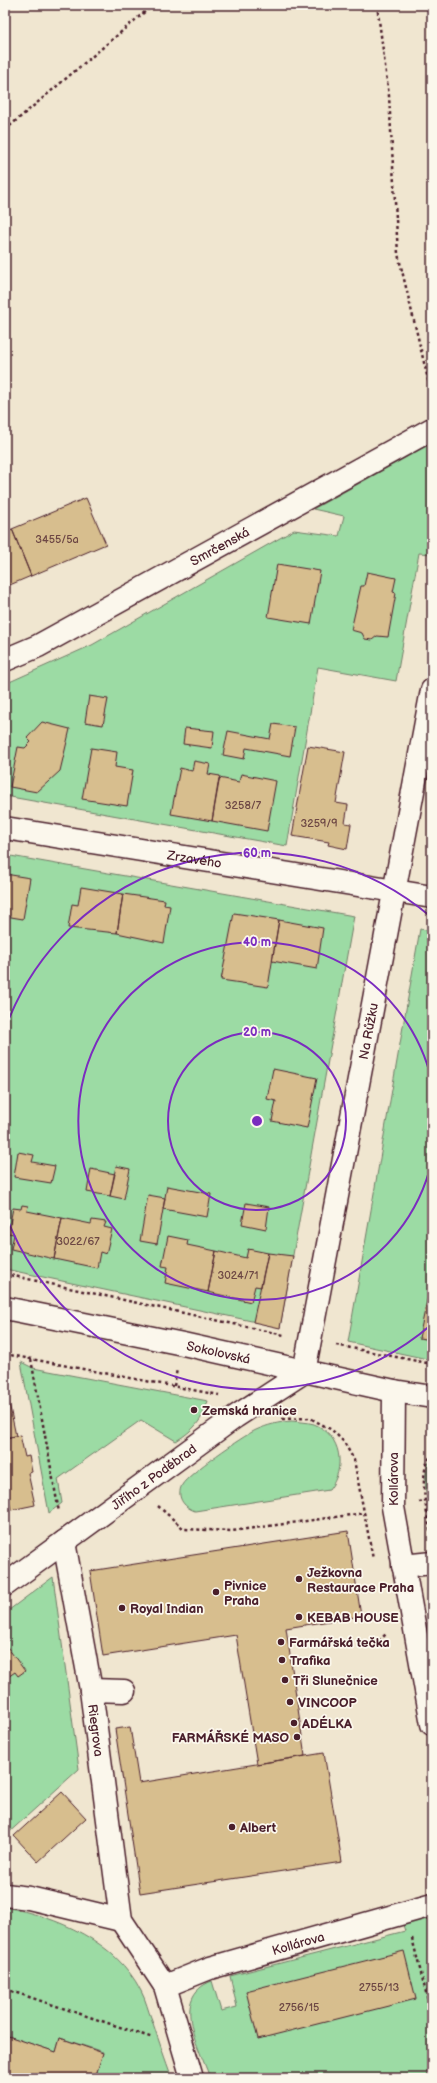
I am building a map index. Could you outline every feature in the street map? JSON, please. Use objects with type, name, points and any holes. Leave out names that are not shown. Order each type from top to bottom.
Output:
[{"type":"street","name":"Smrčenská","points":[[5,660],[38,646],[432,429]]},
{"type":"street","name":"Na Růžku","points":[[304,1372],[432,690]]},
{"type":"street","name":"Zrzavého","points":[[5,828],[432,897]]},
{"type":"street","name":"Sokolovská","points":[[5,1308],[183,1344],[394,1391],[432,1397]]},
{"type":"street","name":"Jiřího z Poděbrad","points":[[5,1585],[235,1417],[304,1372]]},
{"type":"street","name":"Kollárova","points":[[394,1391],[393,1508],[432,1724]]},
{"type":"street","name":"Riegrova","points":[[64,1542],[91,1690],[121,1920],[165,1986],[192,2078]]},
{"type":"street","points":[[403,1566],[432,1563]]},
{"type":"street","points":[[91,1690],[124,1691]]},
{"type":"street","points":[[5,1894],[29,1898],[121,1920]]},
{"type":"street","name":"Kollárova","points":[[165,1986],[210,1968],[406,1914],[432,1905]]},
{"type":"path","points":[[5,130],[153,5]]},
{"type":"path","points":[[377,5],[390,96],[398,254],[432,396]]},
{"type":"path","points":[[5,1274],[274,1334],[310,1339],[432,1364]]},
{"type":"path","points":[[5,1354],[218,1394],[235,1417]]},
{"type":"path","points":[[31,1359],[64,1542]]},
{"type":"path","points":[[278,1420],[310,1418],[332,1430],[344,1442],[354,1460],[374,1565]]},
{"type":"path","points":[[432,1455],[427,1461],[424,1477],[425,1501],[432,1541]]},
{"type":"path","points":[[153,1502],[184,1529],[232,1531],[364,1513]]},
{"type":"path","points":[[380,1641],[388,1633],[386,1626]]},
{"type":"path","points":[[406,1914],[432,2016]]},
{"type":"path","points":[[5,1989],[182,2047]]},
{"type":"green space","points":[[432,443],[432,554],[419,553],[396,681],[318,667],[287,846],[5,796],[5,684],[92,645],[294,530],[339,536],[344,516],[313,509]]},
{"type":"green space","points":[[5,855],[354,916],[280,1327],[5,1269]]},
{"type":"green space","points":[[420,929],[432,931],[432,1360],[348,1342]]},
{"type":"green space","points":[[21,1362],[33,1368],[208,1401],[203,1414],[192,1429],[176,1441],[141,1420],[58,1479],[62,1503],[49,1513]]},
{"type":"green space","points":[[292,1421],[314,1424],[331,1436],[336,1444],[339,1463],[338,1472],[329,1490],[195,1511],[184,1504],[180,1497],[180,1489],[182,1485],[205,1464],[228,1447],[256,1430],[273,1424]]},
{"type":"green space","points":[[432,1457],[432,1520],[425,1480],[428,1465]]},
{"type":"green space","points":[[53,1577],[79,1769],[5,1836],[5,1613]]},
{"type":"green space","points":[[5,1907],[45,1917],[64,1925],[101,1945],[117,1958],[130,1973],[143,1994],[172,2078],[95,2078],[103,2052],[60,2038],[56,2052],[5,2035]]},
{"type":"green space","points":[[424,1917],[432,1917],[432,2078],[210,2078],[191,2025],[190,2011],[192,1999],[199,1989],[212,1981],[221,2011],[237,2007],[230,1976],[405,1931],[402,1922]]},
{"type":"building","points":[[86,498],[106,544],[31,576],[12,529]]},
{"type":"building","points":[[12,529],[31,576],[5,587],[5,532]]},
{"type":"building","points":[[277,564],[320,571],[311,624],[268,617]]},
{"type":"building","points":[[367,572],[396,578],[393,592],[396,593],[388,637],[377,636],[372,640],[365,639],[362,633],[351,630],[361,586],[364,586]]},
{"type":"building","points":[[89,696],[108,699],[103,725],[85,722]]},
{"type":"building","points":[[42,722],[70,729],[60,771],[37,792],[10,787],[18,747],[25,748],[31,742],[27,738]]},
{"type":"building","points":[[273,724],[295,727],[290,756],[246,748],[244,759],[223,755],[228,731],[270,739]]},
{"type":"building","points":[[185,728],[214,731],[212,748],[183,744]]},
{"type":"building","points":[[308,746],[345,752],[336,803],[348,805],[345,823],[351,824],[347,849],[328,845],[329,842],[292,836]]},
{"type":"building","points":[[91,748],[117,752],[115,767],[133,770],[127,806],[82,799]]},
{"type":"building","points":[[194,761],[210,764],[208,774],[220,776],[212,821],[171,814],[180,768],[192,771]]},
{"type":"building","points":[[241,774],[276,781],[267,831],[212,821],[219,778],[239,782]]},
{"type":"building","points":[[5,874],[30,878],[23,919],[5,916]]},
{"type":"building","points":[[81,887],[123,894],[117,933],[68,928],[72,904],[78,905]]},
{"type":"building","points":[[123,894],[165,900],[164,905],[170,906],[164,943],[117,933]]},
{"type":"building","points":[[234,913],[279,920],[268,987],[221,980]]},
{"type":"building","points":[[279,920],[323,928],[317,969],[272,961]]},
{"type":"building","points":[[273,1069],[317,1078],[307,1128],[272,1121],[276,1101],[267,1099]]},
{"type":"building","points":[[18,1152],[34,1155],[32,1162],[55,1166],[51,1183],[14,1177]]},
{"type":"building","points":[[116,1166],[130,1169],[124,1199],[110,1196]]},
{"type":"building","points":[[91,1169],[115,1174],[110,1196],[87,1192]]},
{"type":"building","points":[[167,1186],[211,1194],[207,1217],[163,1209]]},
{"type":"building","points":[[148,1195],[165,1198],[157,1244],[140,1241]]},
{"type":"building","points":[[246,1203],[269,1207],[266,1229],[242,1224]]},
{"type":"building","points":[[22,1205],[28,1206],[27,1211],[62,1218],[54,1259],[11,1249],[14,1234],[8,1233],[13,1208],[21,1209]]},
{"type":"building","points":[[62,1218],[91,1224],[92,1220],[106,1222],[104,1227],[112,1229],[106,1254],[100,1252],[97,1268],[54,1259]]},
{"type":"building","points":[[168,1236],[188,1240],[187,1245],[216,1251],[208,1292],[165,1283],[168,1267],[162,1266]]},
{"type":"building","points":[[248,1249],[268,1253],[261,1287],[255,1286],[251,1302],[208,1292],[216,1251],[246,1258]]},
{"type":"building","points":[[268,1253],[293,1256],[280,1328],[253,1322]]},
{"type":"building","points":[[428,1296],[432,1298],[432,1340],[419,1338]]},
{"type":"building","points":[[8,1398],[16,1436],[5,1438],[5,1399]]},
{"type":"building","points":[[20,1435],[25,1457],[29,1456],[32,1472],[28,1473],[35,1505],[11,1510],[7,1492],[5,1493],[5,1438]]},
{"type":"building","points":[[348,1531],[361,1616],[286,1628],[305,1756],[257,1764],[236,1635],[103,1656],[90,1571]]},
{"type":"building","points":[[5,1644],[25,1671],[18,1676],[15,1672],[5,1679]]},
{"type":"building","points":[[130,1727],[139,1783],[324,1753],[342,1862],[140,1893],[115,1729]]},
{"type":"building","points":[[62,1792],[86,1818],[38,1862],[14,1836]]},
{"type":"building","points":[[404,1951],[416,1999],[258,2039],[246,1991]]},
{"type":"building","points":[[5,2035],[56,2052],[60,2038],[103,2053],[95,2078],[5,2078]]},
{"type":"place","name":"Zemská hranice","points":[[194,1410]]},
{"type":"place","name":"Ježkovna Restaurace Praha","points":[[299,1579]]},
{"type":"place","name":"Pivnice Praha","points":[[216,1592]]},
{"type":"place","name":"Royal Indian","points":[[122,1608]]},
{"type":"place","name":"KEBAB HOUSE","points":[[299,1617]]},
{"type":"place","name":"Farmářská tečka","points":[[281,1642]]},
{"type":"place","name":"Trafika","points":[[282,1660]]},
{"type":"place","name":"Tři Slunečnice","points":[[285,1680]]},
{"type":"place","name":"VINCOOP","points":[[290,1702]]},
{"type":"place","name":"ADÉLKA","points":[[294,1723]]},
{"type":"place","name":"FARMÁŘSKÉ MASO","points":[[297,1737]]},
{"type":"place","name":"Albert","points":[[232,1827]]}]
